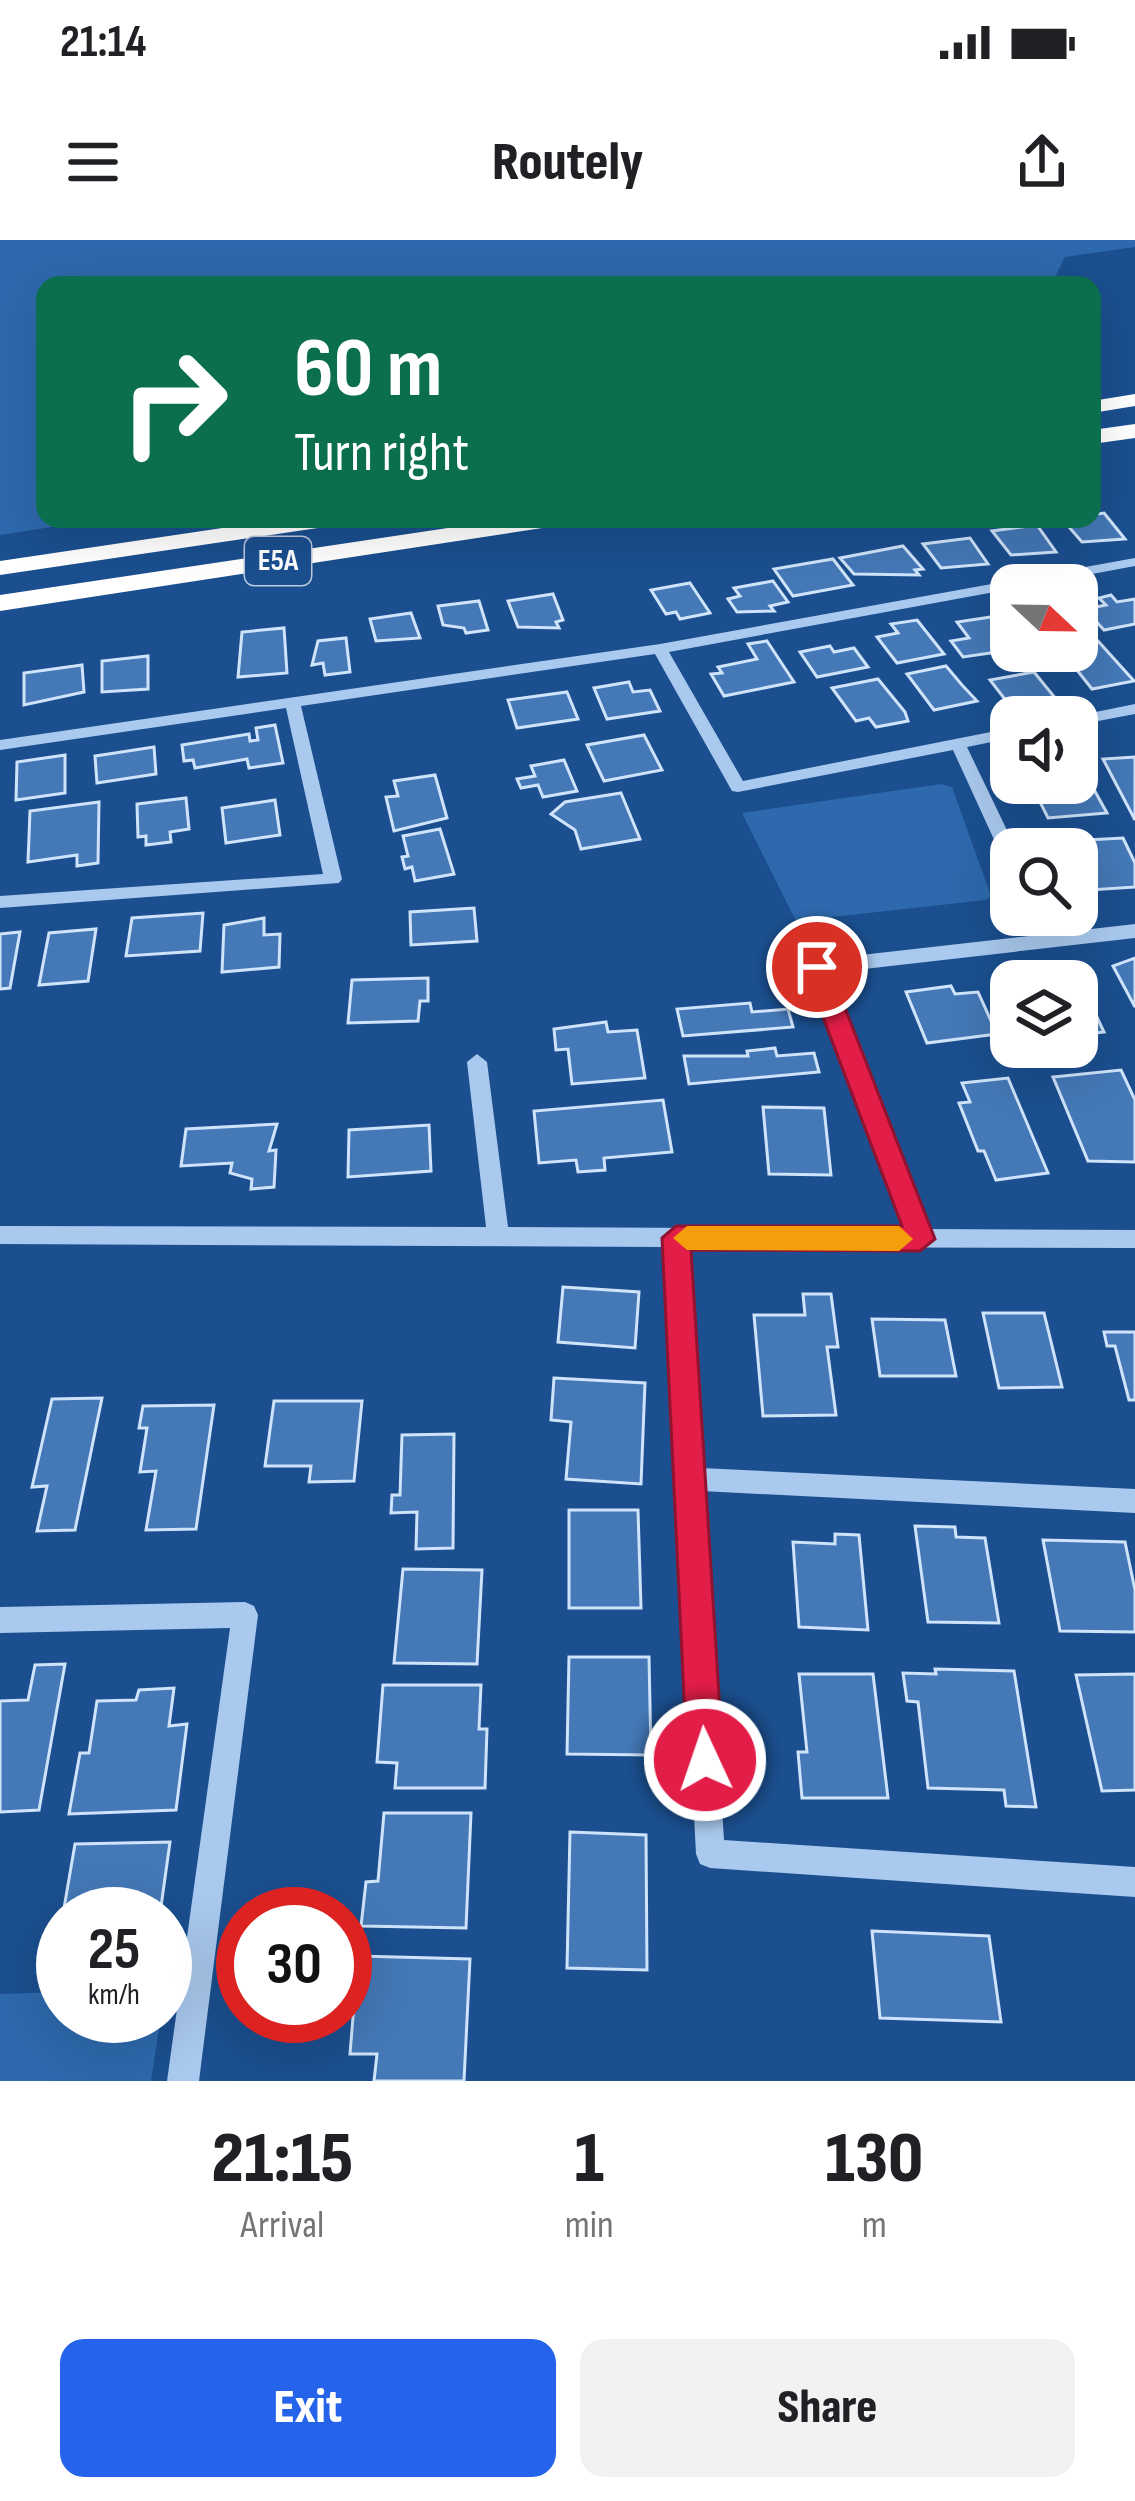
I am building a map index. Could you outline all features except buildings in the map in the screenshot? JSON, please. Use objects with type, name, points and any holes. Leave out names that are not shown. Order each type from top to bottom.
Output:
[{"type":"highway","points":[[1101,406],[1135,400]]},
{"type":"highway","points":[[1101,436],[1135,431]]},
{"type":"highway","name":"E5A","points":[[0,568],[270,528]]},
{"type":"highway","name":"E5A","points":[[0,604],[496,528]]},
{"type":"street","points":[[0,745],[660,649],[1135,562]]},
{"type":"street","points":[[660,649],[738,787],[990,737]]},
{"type":"street","points":[[0,902],[333,879],[292,703]]},
{"type":"street","points":[[1098,716],[1135,709]]},
{"type":"street","points":[[958,744],[997,828]]},
{"type":"street","points":[[920,1239],[817,967],[1135,931]]},
{"type":"street","points":[[1048,936],[1050,941]]},
{"type":"street","points":[[477,1062],[498,1237]]},
{"type":"street","points":[[0,1235],[1135,1239]]},
{"type":"street","points":[[676,1238],[710,1854],[1135,1882]]},
{"type":"street","points":[[689,1479],[1135,1501]]},
{"type":"street","points":[[0,1620],[245,1615],[184,2081]]},
{"type":"shaded area","points":[[0,240],[1135,240],[1135,247],[1065,257],[1056,276],[36,276],[36,528],[45,528],[0,535]]},
{"type":"shaded area","points":[[941,784],[952,787],[990,897],[796,921],[742,813]]},
{"type":"shaded area","points":[[36,1993],[36,2043],[157,2043],[151,2081],[0,2081],[0,1994]]},
{"type":"slow traffic","points":[[687,1238],[899,1239]]},
{"type":"route","points":[[705,1760],[676,1238],[920,1239],[817,967]]}]
